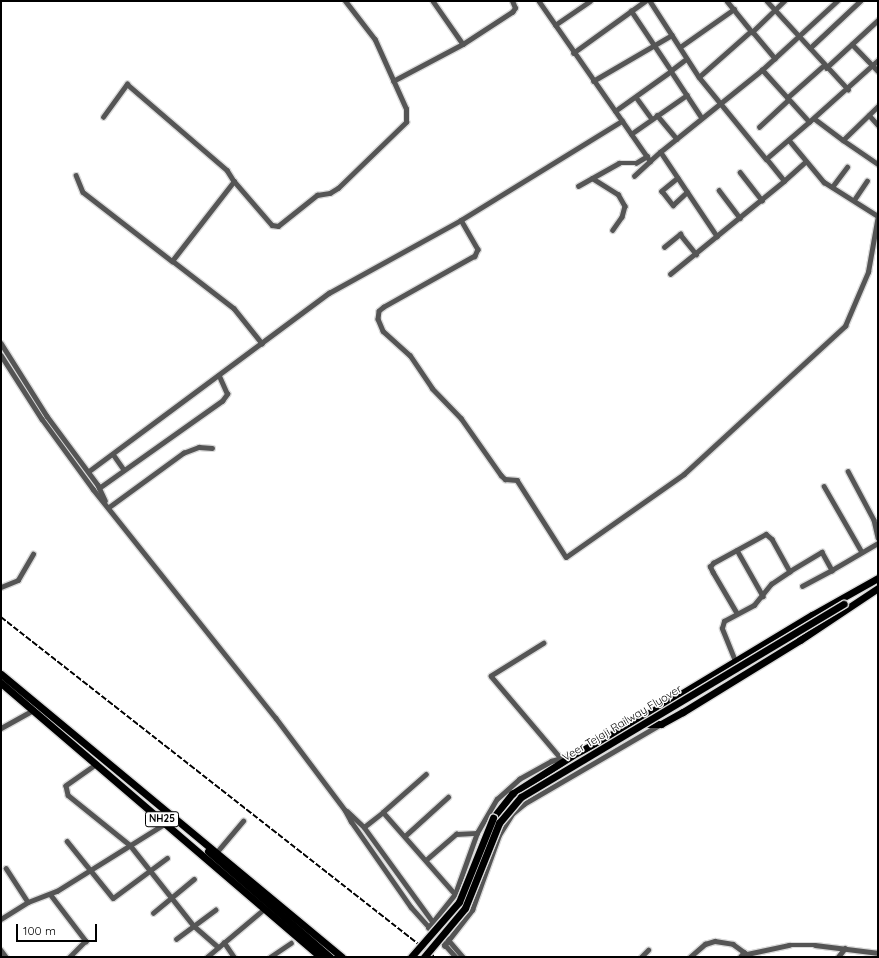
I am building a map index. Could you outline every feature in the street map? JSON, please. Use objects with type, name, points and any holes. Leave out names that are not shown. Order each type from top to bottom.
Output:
[{"type":"main road","name":"Veer Tejaji Railway Flyover","points":[[424,957],[465,908],[499,823],[521,797],[878,583]]},
{"type":"main road","points":[[411,957],[459,902],[484,835],[502,805],[512,794],[554,769],[573,755],[631,724],[735,662],[878,583]]},
{"type":"main road","points":[[631,724],[661,724],[800,640],[878,583]]},
{"type":"main road","name":"NH25","points":[[1,674],[196,836],[216,855]]},
{"type":"main road","name":"NH25","points":[[1,683],[167,823],[195,849],[321,957]]},
{"type":"main road","points":[[195,849],[216,855],[342,957]]},
{"type":"main road","points":[[216,855],[330,957]]},
{"type":"street","points":[[103,117],[128,84],[227,170],[234,181],[272,225],[276,227],[317,195],[334,191],[406,122],[406,108],[372,35],[345,1]]},
{"type":"street","points":[[433,1],[463,44]]},
{"type":"street","points":[[393,81],[463,44],[512,12],[515,8],[512,1]]},
{"type":"street","points":[[539,1],[593,81],[650,161]]},
{"type":"street","points":[[555,25],[590,1]]},
{"type":"street","points":[[574,53],[645,1]]},
{"type":"street","points":[[650,1],[687,59],[719,105],[784,181]]},
{"type":"street","points":[[727,1],[775,59]]},
{"type":"street","points":[[767,1],[800,36],[825,67],[848,89]]},
{"type":"street","points":[[699,77],[784,1]]},
{"type":"street","points":[[634,176],[660,152],[775,59],[836,1]]},
{"type":"street","points":[[810,48],[860,1]]},
{"type":"street","points":[[680,47],[734,9]]},
{"type":"street","points":[[631,11],[702,118]]},
{"type":"street","points":[[759,127],[788,99],[878,20]]},
{"type":"street","points":[[593,81],[672,35]]},
{"type":"street","points":[[852,44],[878,71]]},
{"type":"street","points":[[615,111],[687,59]]},
{"type":"street","points":[[766,159],[815,119],[878,60]]},
{"type":"street","points":[[762,70],[810,122]]},
{"type":"street","points":[[631,134],[687,95]]},
{"type":"street","points":[[636,97],[652,119]]},
{"type":"street","points":[[843,140],[878,106]]},
{"type":"street","points":[[869,115],[878,125]]},
{"type":"street","points":[[657,116],[676,139]]},
{"type":"street","points":[[815,119],[878,164]]},
{"type":"street","points":[[88,471],[219,376],[335,289],[461,220],[622,121]]},
{"type":"street","points":[[461,220],[478,249],[475,256],[384,307],[379,311],[378,319],[383,331],[410,355],[432,388],[461,418],[501,475],[505,479],[517,480],[566,557],[684,474],[844,326],[868,272],[878,216],[832,187],[815,174],[789,140]]},
{"type":"street","points":[[660,152],[717,237]]},
{"type":"street","points":[[578,186],[619,162],[636,163],[647,156]]},
{"type":"street","points":[[670,274],[762,200],[805,162]]},
{"type":"street","points":[[832,187],[847,166]]},
{"type":"street","points":[[740,172],[762,200]]},
{"type":"street","points":[[76,175],[83,192],[234,309],[262,344]]},
{"type":"street","points":[[592,178],[618,194],[625,206],[622,217],[612,230]]},
{"type":"street","points":[[678,178],[662,192],[673,205],[687,192]]},
{"type":"street","points":[[172,261],[234,181]]},
{"type":"street","points":[[854,200],[867,181]]},
{"type":"street","points":[[719,190],[740,218]]},
{"type":"street","points":[[664,247],[680,234],[696,254]]},
{"type":"street","points":[[1,343],[47,416],[100,488],[109,507]]},
{"type":"street","points":[[1,355],[42,419],[345,810],[372,852],[428,928],[456,957]]},
{"type":"street","points":[[100,488],[222,401],[227,394],[219,376]]},
{"type":"street","points":[[109,507],[182,453],[199,447],[212,448]]},
{"type":"street","points":[[112,454],[124,470]]},
{"type":"street","points":[[848,471],[874,520],[878,538]]},
{"type":"street","points":[[824,486],[862,552]]},
{"type":"street","points":[[737,614],[710,567],[766,534],[772,539],[790,570]]},
{"type":"street","points":[[802,586],[878,543]]},
{"type":"street","points":[[737,550],[763,596]]},
{"type":"street","points":[[735,662],[722,628],[724,621],[763,596],[771,584],[790,570],[822,552],[832,570]]},
{"type":"street","points":[[1,587],[18,580],[33,554]]},
{"type":"street","points":[[544,643],[491,676],[560,757]]},
{"type":"street","points":[[1,728],[33,710]]},
{"type":"street","points":[[444,946],[472,910],[499,835],[513,813],[524,804],[661,724]]},
{"type":"street","points":[[428,928],[454,894],[477,832],[487,813],[507,787],[560,757],[573,755]]},
{"type":"street","points":[[96,764],[66,786],[65,790],[130,845],[149,871],[194,926],[218,947]]},
{"type":"street","points":[[364,827],[426,774]]},
{"type":"street","points":[[405,836],[448,797]]},
{"type":"street","points":[[345,810],[364,827],[432,922],[448,942],[463,957]]},
{"type":"street","points":[[383,812],[454,894]]},
{"type":"street","points":[[1,919],[28,902],[51,895],[90,869],[174,818]]},
{"type":"street","points":[[216,855],[243,821]]},
{"type":"street","points":[[426,860],[456,834],[477,832]]},
{"type":"street","points":[[67,841],[113,898],[167,858]]},
{"type":"street","points":[[6,868],[28,902]]},
{"type":"street","points":[[153,913],[194,880]]},
{"type":"street","points":[[51,895],[86,941],[72,956]]},
{"type":"street","points":[[207,957],[264,909]]},
{"type":"street","points":[[176,940],[215,910]]},
{"type":"street","points":[[690,957],[705,944],[715,941],[732,944],[748,954]]},
{"type":"street","points":[[224,942],[234,957]]},
{"type":"street","points":[[270,957],[291,943]]},
{"type":"street","points":[[740,957],[789,945],[845,948],[878,954]]},
{"type":"street","points":[[838,957],[845,948]]},
{"type":"street","points":[[1,950],[6,957]]},
{"type":"street","points":[[641,957],[648,950]]},
{"type":"railway","points":[[1,617],[435,957]]}]
